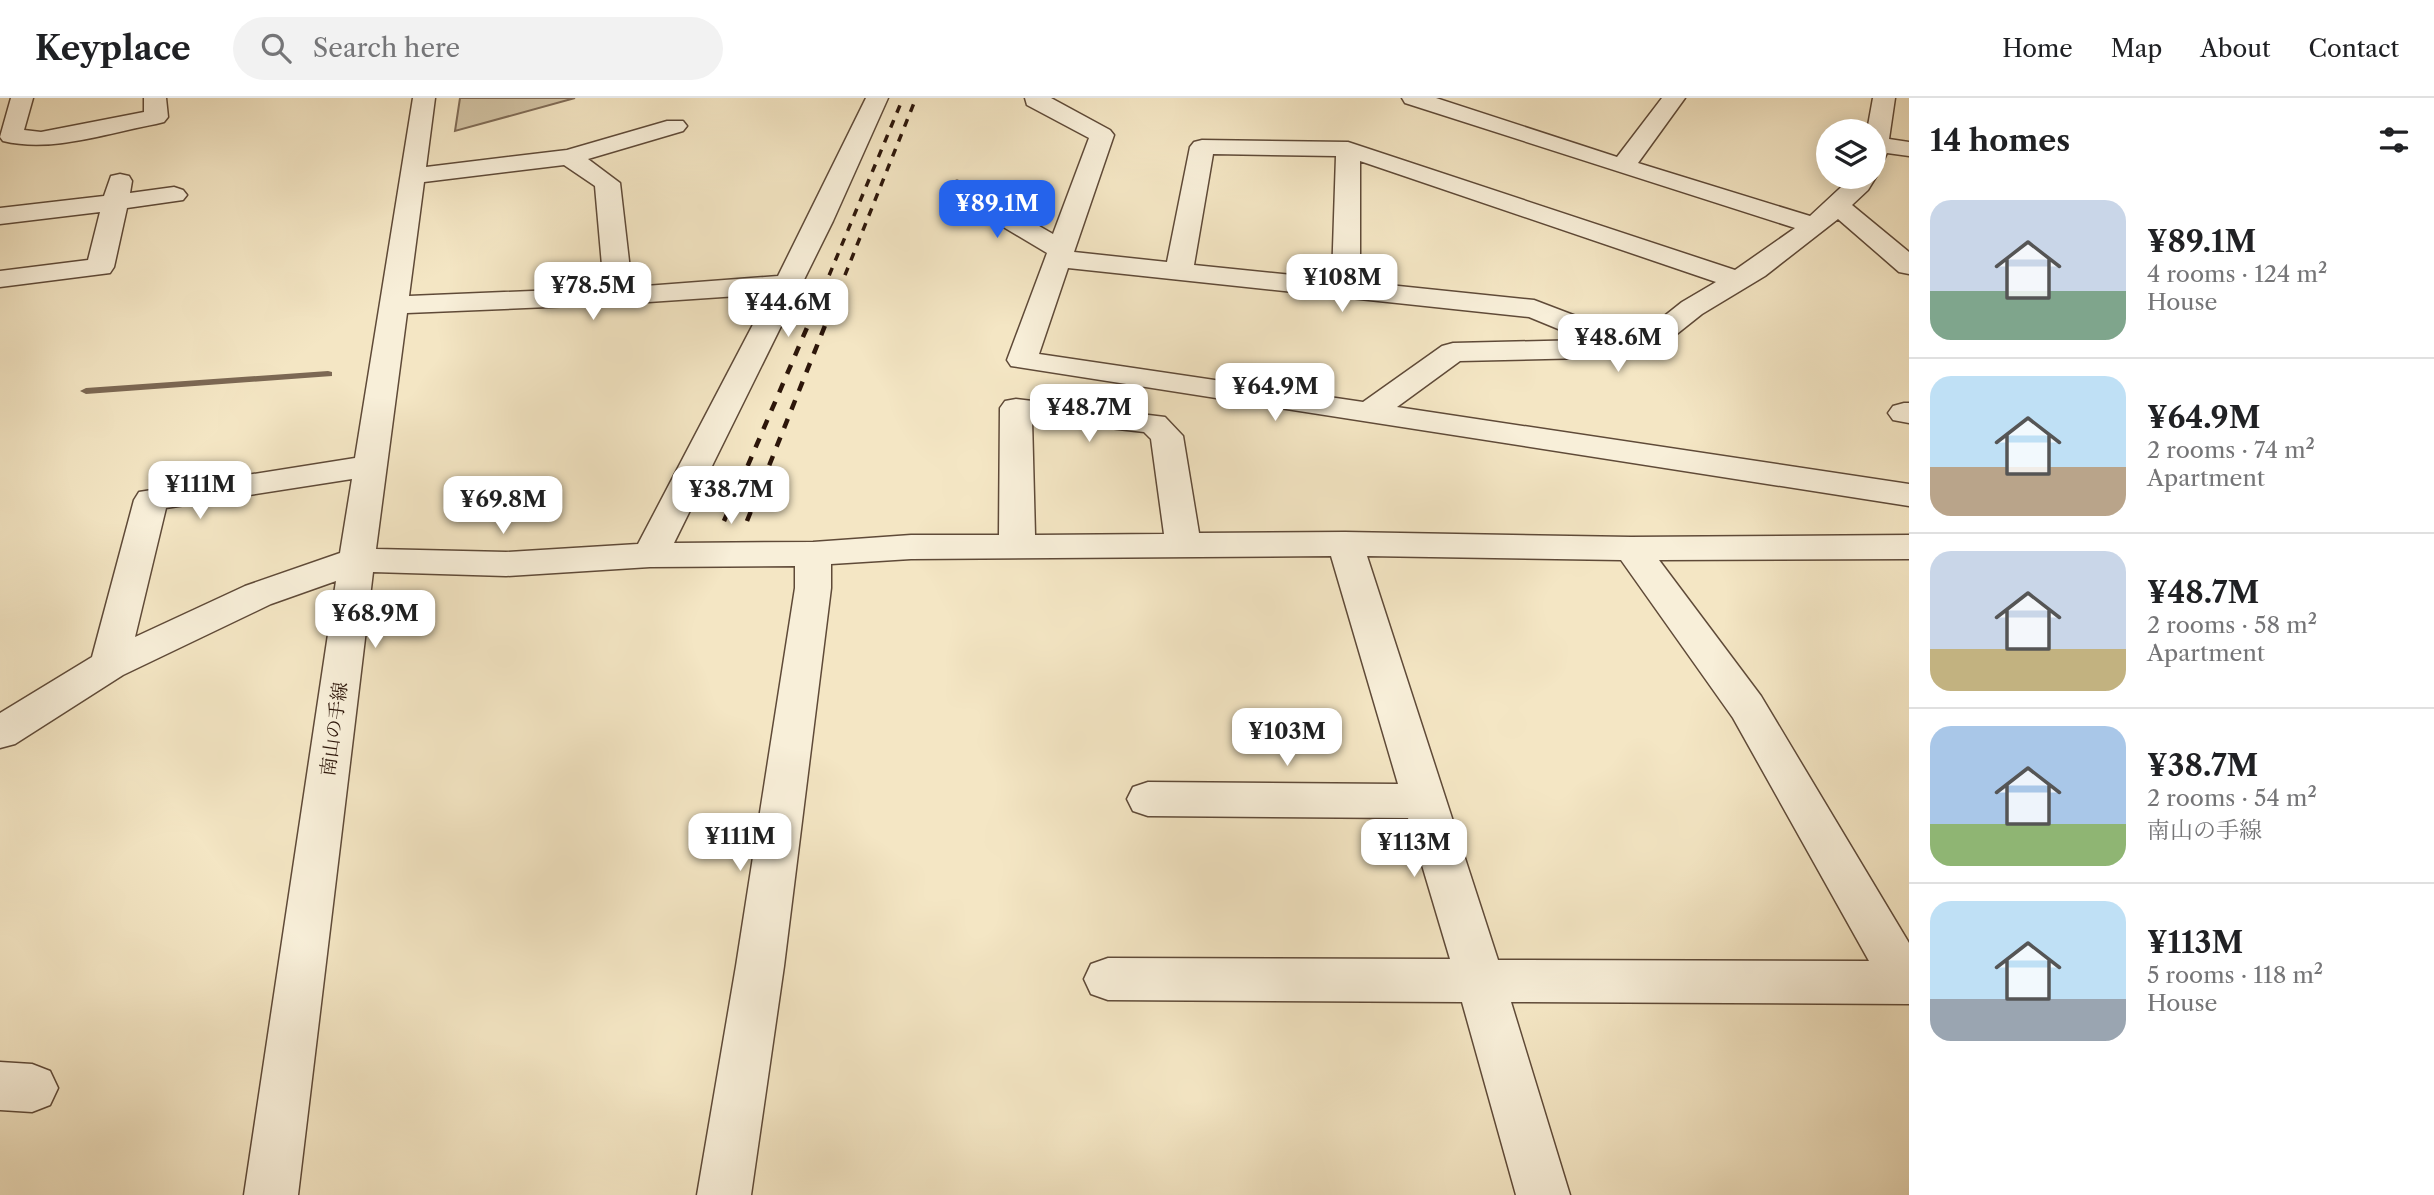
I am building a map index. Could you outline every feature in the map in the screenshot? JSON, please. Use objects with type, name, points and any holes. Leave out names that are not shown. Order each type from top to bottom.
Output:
[{"type":"street","points":[[22,98],[5,135],[41,139],[156,117],[155,98]]},
{"type":"street","name":"南山の手線","points":[[271,1195],[357,560],[424,98]]},
{"type":"street","points":[[650,555],[788,284],[877,98]]},
{"type":"street","points":[[1413,98],[1461,105],[1623,166],[1815,226]]},
{"type":"street","points":[[1623,166],[1674,98]]},
{"type":"street","points":[[1880,119],[1884,98]]},
{"type":"street","points":[[1036,99],[1102,135],[1022,359],[1909,495]]},
{"type":"street","points":[[414,176],[569,157],[675,127]]},
{"type":"street","points":[[1179,272],[1202,147],[1348,149],[1738,280]]},
{"type":"street","points":[[1346,289],[1348,149]]},
{"type":"street","points":[[1886,150],[1909,149]]},
{"type":"street","points":[[569,157],[607,183],[619,296]]},
{"type":"street","points":[[957,189],[1059,255],[1179,272],[1534,309],[1631,348]]},
{"type":"street","points":[[1370,412],[1452,352],[1631,348],[1653,338],[1692,308],[1738,280],[1815,226],[1855,189]]},
{"type":"street","points":[[0,216],[117,191],[174,195]]},
{"type":"street","points":[[0,279],[100,267],[117,191]]},
{"type":"street","points":[[1837,205],[1909,267]]},
{"type":"street","points":[[396,305],[619,296],[788,284]]},
{"type":"street","points":[[1017,546],[1016,408],[1154,424],[1167,436],[1183,545]]},
{"type":"street","points":[[109,665],[151,500],[372,466]]},
{"type":"street","points":[[0,733],[109,665],[258,595],[357,560],[506,565],[650,555],[813,554],[911,547],[1017,546],[1345,544],[1631,549],[1909,547]]},
{"type":"street","points":[[1345,544],[1481,982],[1543,1195]]},
{"type":"street","points":[[1108,979],[1907,984],[1747,707],[1631,549]]},
{"type":"street","points":[[723,1195],[760,966],[811,601],[813,554]]},
{"type":"street","points":[[1148,799],[1425,801]]},
{"type":"shaded area","points":[[460,98],[575,98],[455,131]]},
{"type":"waterway","points":[[86,391],[328,374]]},
{"type":"railway","points":[[823,290],[903,98]]},
{"type":"railway","points":[[839,290],[916,98]]},
{"type":"railway","points":[[724,521],[824,288]]},
{"type":"railway","points":[[747,521],[840,288]]}]
